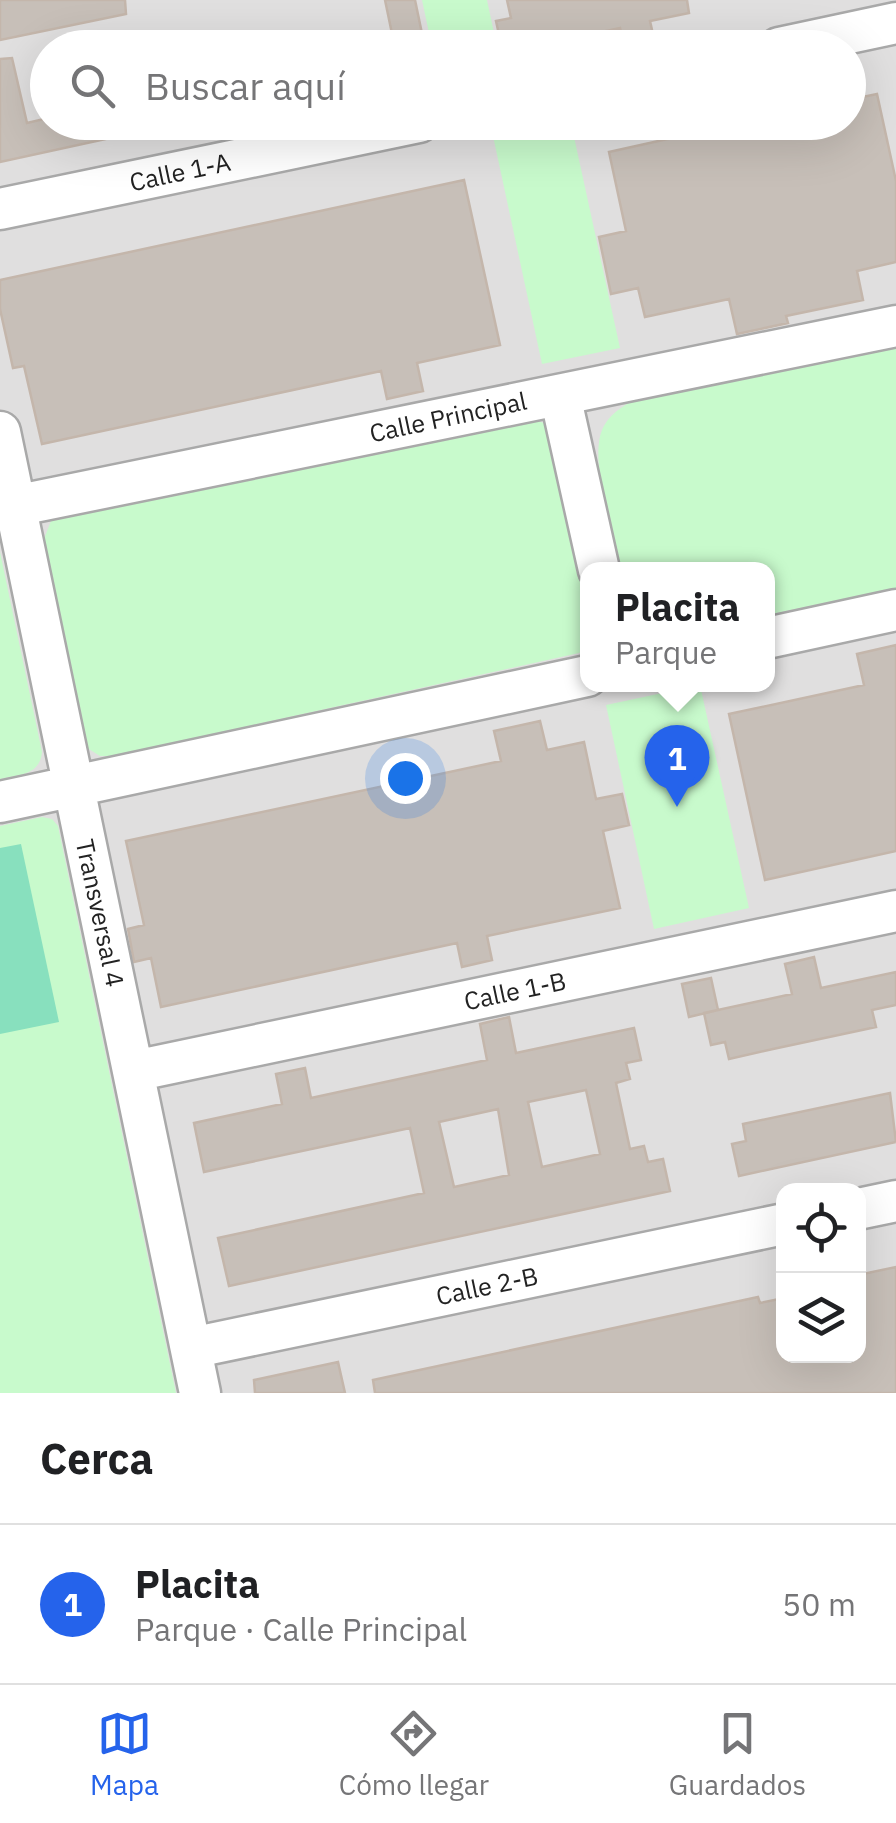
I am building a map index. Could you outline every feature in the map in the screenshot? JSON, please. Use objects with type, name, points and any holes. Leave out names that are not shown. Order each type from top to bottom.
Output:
[{"type":"street","points":[[864,30],[896,23]]},
{"type":"street","name":"Calle 1-A","points":[[0,209],[332,140]]},
{"type":"street","name":"Calle Principal","points":[[8,507],[896,326]]},
{"type":"street","points":[[560,394],[597,562]]},
{"type":"street","name":"Transversal 4","points":[[0,432],[8,507],[74,786],[200,1393]]},
{"type":"street","points":[[775,636],[896,610]]},
{"type":"street","points":[[0,802],[580,678]]},
{"type":"street","name":"Calle 1-B","points":[[134,1071],[896,911]]},
{"type":"street","points":[[866,1207],[896,1201]]},
{"type":"street","name":"Calle 2-B","points":[[191,1348],[776,1226]]},
{"type":"shaded area","points":[[0,0],[896,0],[896,1393],[0,1393]]},
{"type":"green space","points":[[422,0],[487,0],[493,30],[428,30]]},
{"type":"green space","points":[[494,140],[575,140],[620,348],[542,364]]},
{"type":"green space","points":[[896,344],[896,588],[775,613],[775,562],[619,562],[604,499],[599,444],[602,430],[614,413],[644,396]]},
{"type":"green space","points":[[534,420],[544,423],[553,443],[580,568],[580,652],[100,756],[84,746],[42,544],[51,521],[65,515]]},
{"type":"green space","points":[[0,552],[42,752],[33,770],[0,779]]},
{"type":"green space","points":[[667,692],[702,692],[749,908],[654,929],[606,705]]},
{"type":"green space","points":[[42,817],[52,819],[58,826],[176,1393],[0,1393],[0,826]]},
{"type":"green space","points":[[21,844],[59,1022],[0,1034],[0,848]]},
{"type":"building","points":[[0,0],[125,0],[126,14],[48,30],[30,30],[30,34],[0,40]]},
{"type":"building","points":[[385,0],[415,0],[421,30],[391,30]]},
{"type":"building","points":[[507,0],[687,0],[689,13],[650,21],[652,30],[498,30],[496,21],[511,18]]},
{"type":"building","points":[[12,58],[27,123],[30,122],[30,140],[101,140],[0,162],[0,59]]},
{"type":"building","points":[[877,94],[896,181],[896,262],[857,271],[863,300],[786,316],[788,323],[737,334],[729,299],[645,317],[638,288],[611,294],[599,237],[626,231],[609,152],[663,140],[866,140],[866,96]]},
{"type":"building","points":[[464,180],[500,345],[417,363],[423,391],[387,399],[381,371],[42,444],[24,366],[13,368],[0,309],[0,280]]},
{"type":"building","points":[[896,645],[896,851],[765,880],[729,714],[864,685],[857,654]]},
{"type":"building","points":[[540,721],[547,750],[584,742],[596,799],[622,794],[629,825],[603,831],[620,908],[487,936],[492,960],[462,967],[457,943],[161,1007],[151,958],[134,962],[128,929],[144,925],[126,841],[501,761],[494,731]]},
{"type":"building","points":[[814,957],[821,988],[896,972],[896,1005],[872,1010],[876,1027],[729,1059],[725,1042],[711,1045],[704,1013],[792,994],[785,964]]},
{"type":"building","points":[[711,978],[718,1010],[689,1017],[682,984]]},
{"type":"building","points":[[509,1017],[516,1053],[634,1028],[641,1060],[626,1063],[630,1079],[616,1083],[630,1149],[644,1146],[648,1162],[663,1159],[670,1191],[229,1286],[218,1238],[424,1193],[410,1128],[204,1172],[194,1123],[282,1104],[276,1074],[305,1068],[311,1098],[487,1060],[480,1024]],"holes":[[[586,1090],[600,1154],[542,1167],[528,1102]],[[498,1109],[509,1175],[454,1187],[439,1122]]]},
{"type":"building","points":[[890,1093],[896,1142],[739,1176],[732,1144],[746,1141],[743,1124]]},
{"type":"building","points":[[896,1267],[896,1393],[375,1393],[373,1380],[758,1297],[760,1303],[776,1300],[776,1363],[866,1363],[866,1273]]},
{"type":"building","points":[[338,1362],[345,1393],[255,1393],[254,1380]]},
{"type":"place","name":"Placita","points":[[677,807]]}]
